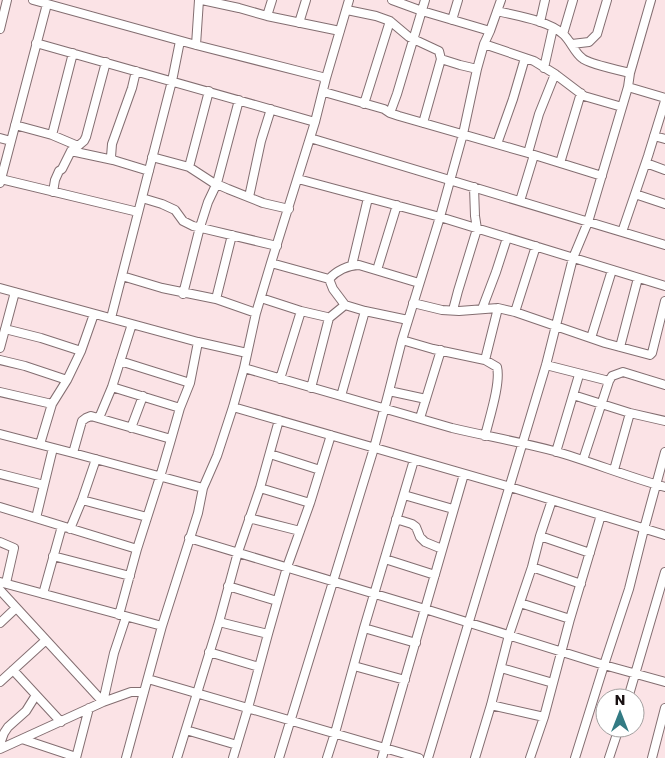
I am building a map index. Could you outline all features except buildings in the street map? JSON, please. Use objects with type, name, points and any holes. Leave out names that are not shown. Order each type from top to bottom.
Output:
[{"type":"street","points":[[0,29],[7,0]]},
{"type":"street","points":[[33,0],[47,4],[61,4],[180,41],[326,78]]},
{"type":"street","points":[[196,45],[200,0],[240,4],[267,16],[340,31]]},
{"type":"street","points":[[267,16],[272,0]]},
{"type":"street","points":[[299,23],[306,0]]},
{"type":"street","points":[[126,758],[162,626],[198,513],[203,488],[217,456],[244,368],[256,313],[289,209],[350,0]]},
{"type":"street","points":[[392,0],[490,31]]},
{"type":"street","points":[[390,113],[425,0]]},
{"type":"street","points":[[452,20],[458,0]]},
{"type":"street","points":[[279,758],[374,448],[402,340],[440,217],[463,134],[484,44],[501,0]]},
{"type":"street","points":[[540,22],[545,0]]},
{"type":"street","points":[[563,34],[574,0]]},
{"type":"street","points":[[572,44],[589,42],[596,34],[607,0]]},
{"type":"street","points":[[428,758],[546,366],[573,258],[588,222],[602,176],[651,0]]},
{"type":"street","points":[[47,4],[0,181],[138,212]]},
{"type":"street","points":[[347,10],[390,21],[409,37],[439,50],[441,59],[424,123]]},
{"type":"street","points":[[497,11],[540,22],[553,28],[563,34],[583,60],[630,73]]},
{"type":"street","points":[[364,104],[390,21]]},
{"type":"street","points":[[544,68],[553,28]]},
{"type":"street","points":[[111,318],[172,81],[180,41]]},
{"type":"street","points":[[36,43],[315,122]]},
{"type":"street","points":[[484,44],[534,61],[584,96],[622,107]]},
{"type":"street","points":[[52,135],[73,53]]},
{"type":"street","points":[[497,144],[513,99],[524,58]]},
{"type":"street","points":[[441,59],[477,69]]},
{"type":"street","points":[[53,192],[55,180],[71,151],[84,141],[86,137],[106,62]]},
{"type":"street","points":[[113,160],[110,153],[112,144],[132,88],[136,71]]},
{"type":"street","points":[[520,201],[539,114],[555,74]]},
{"type":"street","points":[[622,232],[665,100],[628,87]]},
{"type":"street","points":[[189,167],[208,91]]},
{"type":"street","points":[[324,92],[602,176]]},
{"type":"street","points":[[560,163],[580,93]]},
{"type":"street","points":[[183,294],[200,227],[216,184],[239,100]]},
{"type":"street","points":[[249,197],[261,141],[271,109]]},
{"type":"street","points":[[15,125],[52,135],[78,146]]},
{"type":"street","points":[[654,136],[665,139]]},
{"type":"street","points":[[0,138],[12,141]]},
{"type":"street","points":[[310,138],[665,245]]},
{"type":"street","points":[[71,151],[113,160],[149,171]]},
{"type":"street","points":[[152,158],[189,167],[216,184],[263,203],[289,209]]},
{"type":"street","points":[[646,163],[665,170]]},
{"type":"street","points":[[298,179],[440,217],[665,286]]},
{"type":"street","points":[[453,310],[477,229],[474,188]]},
{"type":"street","points":[[635,194],[665,204]]},
{"type":"street","points":[[142,198],[175,210],[183,221],[193,226],[277,246]]},
{"type":"street","points":[[352,265],[368,198]]},
{"type":"street","points":[[377,270],[397,206]]},
{"type":"street","points":[[216,300],[232,235]]},
{"type":"street","points":[[482,309],[507,238]]},
{"type":"street","points":[[515,312],[536,246]]},
{"type":"street","points":[[271,263],[329,279]]},
{"type":"street","points":[[329,279],[352,265],[359,265],[419,283]]},
{"type":"street","points":[[591,338],[612,270]]},
{"type":"street","points":[[122,276],[183,294],[216,300],[256,313]]},
{"type":"street","points":[[620,347],[638,278]]},
{"type":"street","points":[[329,279],[333,289],[345,305],[408,320]]},
{"type":"street","points":[[0,288],[247,354]]},
{"type":"street","points":[[0,348],[15,292]]},
{"type":"street","points":[[261,298],[300,311],[330,318]]},
{"type":"street","points":[[413,303],[442,310],[498,308],[650,355],[661,333],[665,301]]},
{"type":"street","points":[[311,388],[330,318],[345,305]]},
{"type":"street","points":[[485,360],[498,308]]},
{"type":"street","points":[[280,379],[300,311]]},
{"type":"street","points":[[341,396],[365,311]]},
{"type":"street","points":[[40,444],[52,404],[67,380],[81,351],[94,314]]},
{"type":"street","points":[[99,418],[112,386],[132,324]]},
{"type":"street","points":[[5,329],[81,351]]},
{"type":"street","points":[[402,340],[485,360],[497,367],[497,385],[485,436]]},
{"type":"street","points":[[104,702],[137,549],[180,408],[190,383],[198,342]]},
{"type":"street","points":[[420,418],[441,350]]},
{"type":"street","points":[[0,360],[67,380]]},
{"type":"street","points":[[120,360],[190,383]]},
{"type":"street","points":[[546,366],[609,382]]},
{"type":"street","points":[[244,368],[384,409],[485,436],[523,443],[556,452],[665,487]]},
{"type":"street","points":[[583,460],[612,376],[623,372],[665,385]]},
{"type":"street","points":[[556,452],[579,374]]},
{"type":"street","points":[[112,386],[180,408]]},
{"type":"street","points":[[390,390],[426,399]]},
{"type":"street","points":[[0,392],[52,404]]},
{"type":"street","points":[[573,394],[630,413],[665,421]]},
{"type":"street","points":[[131,428],[143,396]]},
{"type":"street","points":[[232,407],[510,487],[665,535]]},
{"type":"street","points":[[614,470],[630,413]]},
{"type":"street","points":[[73,453],[82,421],[91,416],[171,439]]},
{"type":"street","points":[[177,758],[279,420]]},
{"type":"street","points":[[0,434],[203,488]]},
{"type":"street","points":[[233,758],[287,567],[310,503],[331,435]]},
{"type":"street","points":[[36,518],[53,448]]},
{"type":"street","points":[[575,758],[629,589],[665,452]]},
{"type":"street","points":[[270,454],[320,470]]},
{"type":"street","points":[[70,529],[96,459]]},
{"type":"street","points":[[327,758],[414,460]]},
{"type":"street","points":[[0,474],[44,485]]},
{"type":"street","points":[[382,758],[464,474]]},
{"type":"street","points":[[260,488],[310,503]]},
{"type":"street","points":[[404,496],[453,509]]},
{"type":"street","points":[[82,500],[147,517]]},
{"type":"street","points":[[475,758],[491,706],[509,635],[552,500]]},
{"type":"street","points":[[0,507],[137,549]]},
{"type":"street","points":[[530,758],[544,717],[570,619],[601,515]]},
{"type":"street","points":[[250,518],[300,531]]},
{"type":"street","points":[[396,519],[412,524],[425,542],[442,549]]},
{"type":"street","points":[[43,594],[62,526]]},
{"type":"street","points":[[540,536],[590,553]]},
{"type":"street","points":[[189,538],[665,682]]},
{"type":"street","points":[[0,542],[14,548],[3,582],[162,626]]},
{"type":"street","points":[[53,556],[130,576]]},
{"type":"street","points":[[385,559],[434,575]]},
{"type":"street","points":[[532,567],[581,584]]},
{"type":"street","points":[[631,688],[665,572]]},
{"type":"street","points":[[228,586],[277,601]]},
{"type":"street","points":[[0,590],[104,702]]},
{"type":"street","points":[[520,602],[570,619]]},
{"type":"street","points":[[0,623],[16,608]]},
{"type":"street","points":[[219,622],[268,634]]},
{"type":"street","points":[[364,628],[416,643]]},
{"type":"street","points":[[0,682],[46,640]]},
{"type":"street","points":[[209,652],[259,667]]},
{"type":"street","points":[[354,666],[405,680]]},
{"type":"street","points":[[500,668],[553,684]]},
{"type":"street","points":[[13,670],[61,722]]},
{"type":"street","points":[[148,679],[419,758]]},
{"type":"street","points":[[0,749],[104,702],[131,692],[144,692]]},
{"type":"street","points":[[0,744],[4,733],[26,711],[36,695]]},
{"type":"street","points":[[491,706],[544,717]]},
{"type":"street","points":[[22,739],[76,758],[90,708]]},
{"type":"street","points":[[652,758],[665,708]]},
{"type":"street","points":[[186,730],[237,744]]},
{"type":"street","points":[[609,758],[616,738]]}]
